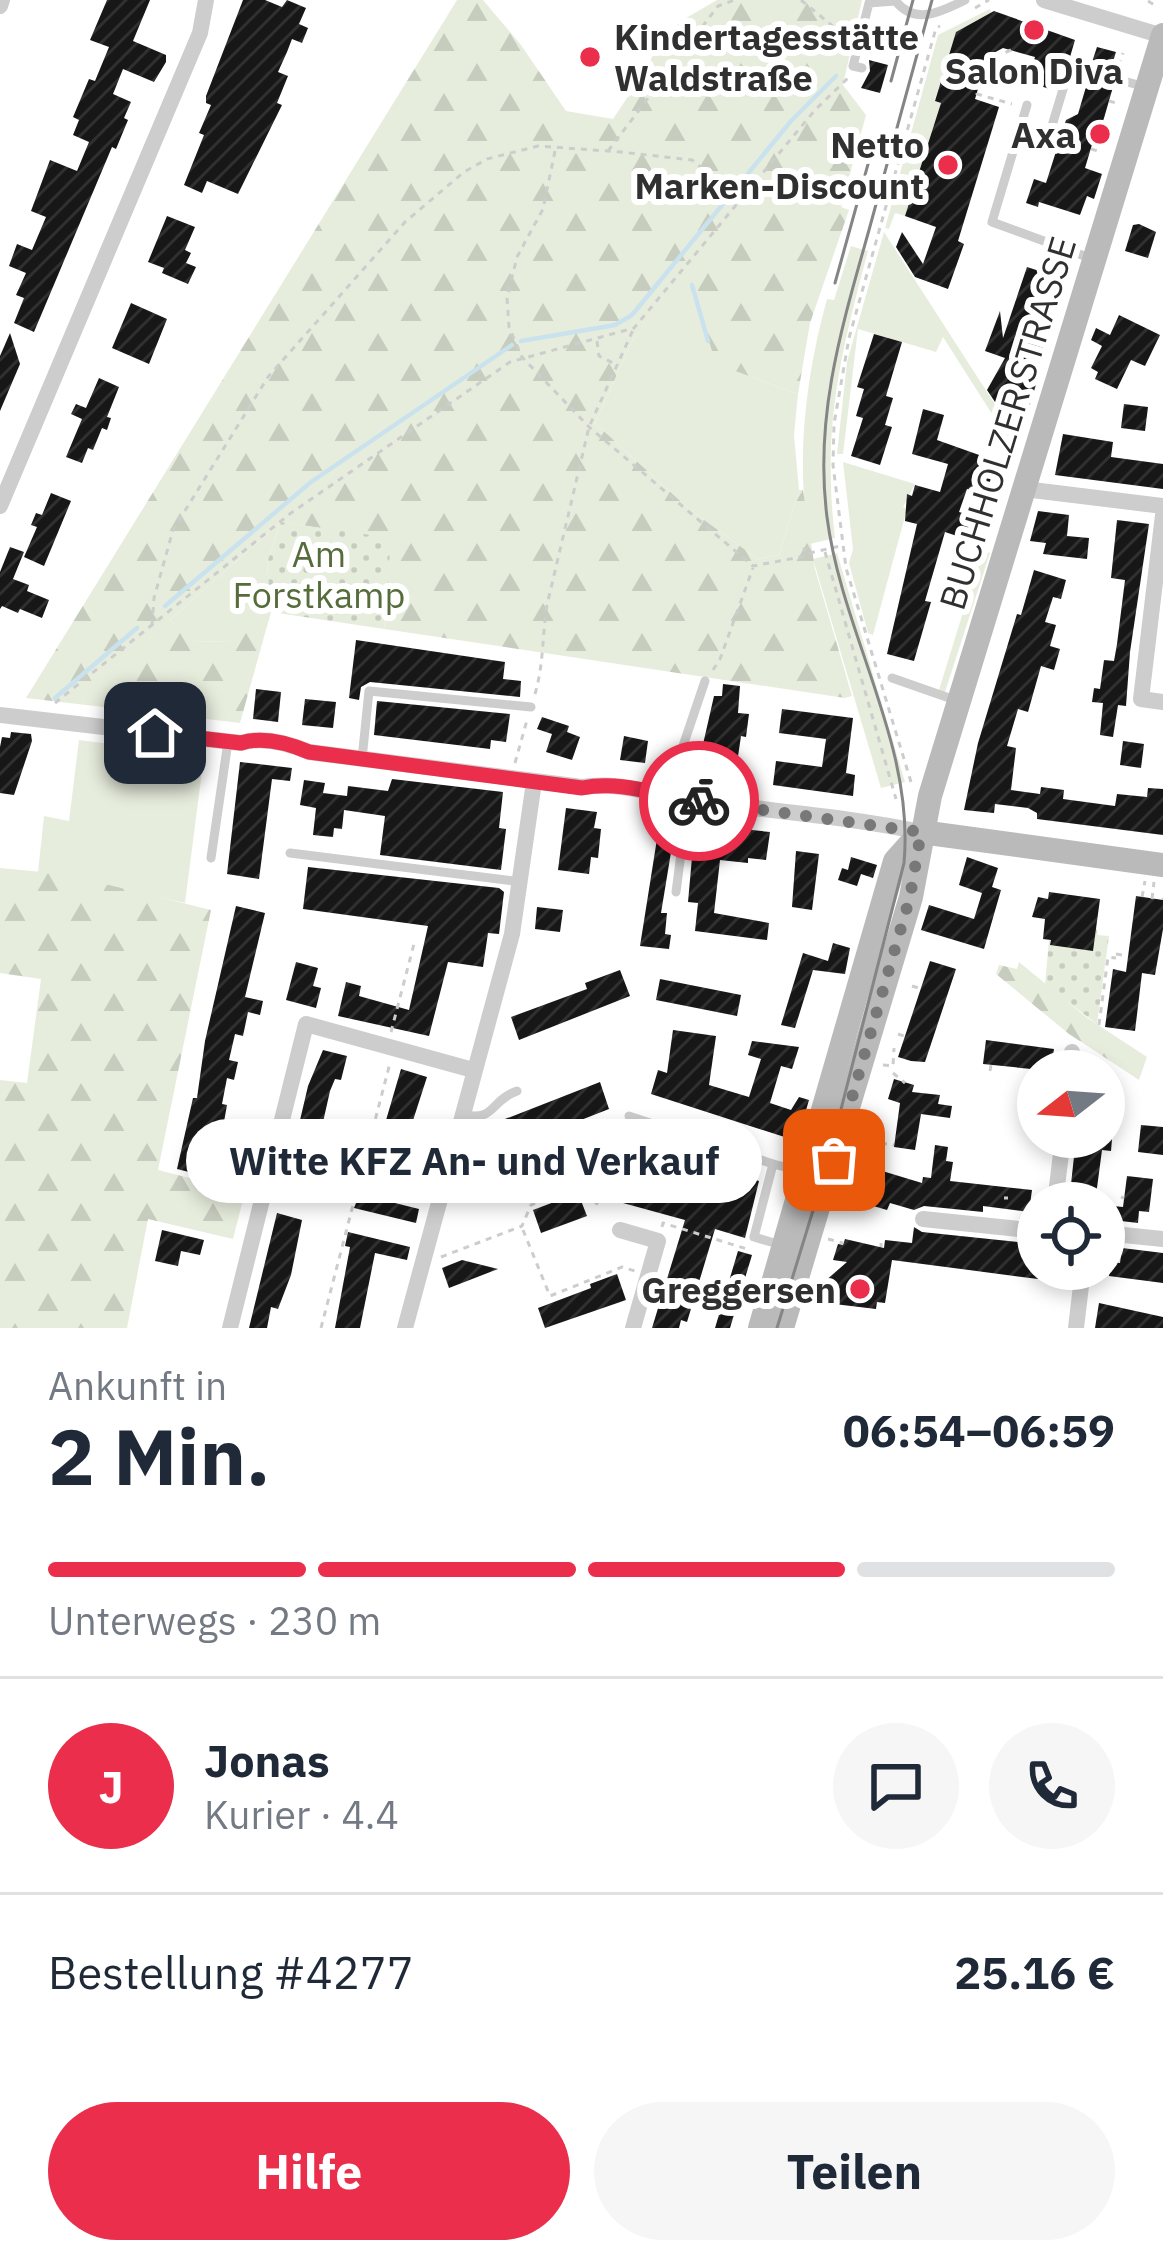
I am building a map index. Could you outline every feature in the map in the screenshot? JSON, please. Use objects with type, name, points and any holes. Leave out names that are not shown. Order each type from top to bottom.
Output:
[{"type":"main road","name":"BUCHHOLZER STRASSE","points":[[782,1328],[910,897],[921,832],[1163,35]]},
{"type":"main road","name":"BUCHHOLZER STRASSE","points":[[760,1328],[895,861],[921,832]]},
{"type":"main road","points":[[921,832],[1154,876]]},
{"type":"street","points":[[0,506],[200,32],[206,0]]},
{"type":"street","points":[[1044,0],[1163,35]]},
{"type":"street","points":[[1024,489],[1163,511],[1142,699],[1163,702]]},
{"type":"street","points":[[0,716],[228,742],[288,743],[309,752],[582,788],[603,784],[921,832]]},
{"type":"street","points":[[405,1328],[512,934],[534,782]]},
{"type":"street","points":[[230,1328],[306,1024],[473,1070]]},
{"type":"street","points":[[923,1219],[1017,1230]]},
{"type":"street","points":[[620,1230],[658,1240],[633,1328]]},
{"type":"street","points":[[1125,1235],[1163,1238]]},
{"type":"street","points":[[1076,1328],[1081,1290]]},
{"type":"lane","points":[[856,67],[869,3],[895,0],[903,10],[928,16],[969,5]]},
{"type":"lane","points":[[1048,139],[1070,66],[1090,71]]},
{"type":"lane","points":[[1113,75],[1148,88]]},
{"type":"lane","points":[[1028,105],[992,222],[1095,260]]},
{"type":"lane","points":[[892,678],[960,701]]},
{"type":"lane","points":[[666,796],[705,681]]},
{"type":"lane","points":[[362,758],[369,691],[531,707]]},
{"type":"lane","points":[[211,858],[228,742]]},
{"type":"lane","points":[[676,892],[688,800]]},
{"type":"lane","points":[[290,853],[522,882]]},
{"type":"lane","points":[[460,1114],[478,1119],[517,1091]]},
{"type":"lane","points":[[629,1116],[806,1173]]},
{"type":"lane","points":[[773,1163],[754,1237],[785,1246]]},
{"type":"path","points":[[607,152],[718,6],[735,0]]},
{"type":"path","points":[[510,779],[544,667],[542,633],[547,605],[590,427],[616,364],[634,328],[814,110],[846,84],[856,67],[835,28],[801,0]]},
{"type":"path","points":[[969,5],[989,0]]},
{"type":"path","points":[[1148,1],[1156,6]]},
{"type":"path","points":[[914,791],[854,602],[842,546],[833,465],[834,424],[849,338],[936,28],[954,19]]},
{"type":"path","points":[[835,28],[863,26]]},
{"type":"path","points":[[976,109],[988,60],[1011,50]]},
{"type":"path","points":[[1113,75],[1123,53]]},
{"type":"path","points":[[980,95],[1028,105]]},
{"type":"path","points":[[1106,138],[1110,123]]},
{"type":"path","points":[[152,627],[154,598],[173,530],[268,377],[404,222],[451,182],[487,160],[538,146],[692,160],[740,199]]},
{"type":"path","points":[[555,148],[543,208],[517,257],[507,298],[509,326],[522,357],[590,427],[754,566]]},
{"type":"path","points":[[1090,149],[1098,151]]},
{"type":"path","points":[[46,720],[49,709],[291,513],[400,436],[522,357],[634,328]]},
{"type":"path","points":[[597,339],[599,356],[616,364]]},
{"type":"path","points":[[754,566],[806,556],[804,549],[809,548],[810,553],[842,546]]},
{"type":"path","points":[[824,550],[896,799]]},
{"type":"path","points":[[705,681],[720,659],[754,566]]},
{"type":"path","points":[[1142,897],[1154,876]]},
{"type":"path","points":[[1152,898],[1154,876]]},
{"type":"path","points":[[321,1328],[415,940]]},
{"type":"path","points":[[1100,1025],[1108,957],[1128,956]]},
{"type":"path","points":[[912,986],[922,989]]},
{"type":"path","points":[[872,1064],[893,1066],[894,1048]]},
{"type":"path","points":[[893,1073],[905,1083]]},
{"type":"path","points":[[856,1140],[894,1145]]},
{"type":"path","points":[[428,1262],[494,1241],[522,1226],[530,1205],[576,1187],[600,1205]]},
{"type":"path","points":[[588,1199],[590,1206]]},
{"type":"path","points":[[522,1226],[550,1296],[622,1267],[645,1274]]},
{"type":"path","points":[[672,1226],[752,1250]]},
{"type":"path","points":[[820,1237],[843,1243]]},
{"type":"path","points":[[459,1250],[461,1257]]},
{"type":"path","points":[[555,1294],[558,1301]]},
{"type":"green space","points":[[457,0],[483,0],[566,111],[613,119],[657,46],[681,21],[717,0],[862,0],[843,85],[866,115],[841,207],[849,210],[810,323],[798,394],[716,364],[692,286],[684,280],[633,339],[595,423],[689,509],[758,559],[779,555],[799,490],[803,490],[815,569],[852,696],[384,629],[390,539],[281,522],[170,620],[191,641],[232,642],[242,607],[271,612],[240,723],[26,698]]},
{"type":"green space","points":[[990,9],[991,13],[956,32],[935,100],[941,103],[905,216],[895,213],[889,229],[885,228],[938,35]]},
{"type":"green space","points":[[884,232],[1018,446],[1013,447],[943,337],[936,352],[858,329],[843,454],[837,454],[847,362]]},
{"type":"green space","points":[[851,246],[868,251],[849,325],[832,427],[835,538],[810,544],[803,483],[808,390],[827,299],[834,300]]},
{"type":"green space","points":[[684,279],[692,286],[717,364],[798,394],[794,435],[799,490],[779,555],[758,559],[689,509],[595,423],[633,339]]},
{"type":"green space","points":[[843,462],[915,484],[903,507],[907,509],[873,635],[868,633],[849,563],[853,549]]},
{"type":"green space","points":[[281,522],[267,563],[271,612],[242,607],[233,642],[190,641],[170,620]]},
{"type":"green space","name":"Am Forstkamp","points":[[281,522],[391,538],[384,629],[271,612],[267,563]]},
{"type":"green space","points":[[982,551],[990,553],[945,692],[939,690]]},
{"type":"green space","points":[[837,553],[905,782],[881,788],[813,559]]},
{"type":"green space","points":[[79,740],[204,756],[185,903],[38,872],[44,816],[69,821]]},
{"type":"green space","points":[[0,868],[64,874],[211,910],[158,1170],[245,1192],[233,1239],[148,1219],[127,1328],[0,1328],[0,1080],[27,1083],[41,979],[0,973]]},
{"type":"green space","points":[[1096,928],[1098,935],[1109,936],[1097,1024],[1045,985],[1049,940],[1093,946]]},
{"type":"green space","points":[[1019,962],[1086,1017],[1147,1057],[1139,1080],[1125,1071],[1125,1050],[1093,1050],[996,974],[999,965],[1017,969]]},
{"type":"building","points":[[107,0],[150,0],[133,41],[166,55],[166,62],[154,82],[123,69],[113,94],[131,102],[124,118],[128,120],[116,149],[112,147],[34,332],[14,323],[24,298],[16,295],[26,273],[9,266],[17,244],[32,250],[46,217],[31,211],[50,160],[77,171],[89,142],[73,135],[79,120],[73,117],[109,47],[90,40]]},
{"type":"building","points":[[243,0],[265,0],[282,7],[287,0],[306,8],[299,24],[308,28],[302,43],[292,39],[278,72],[288,76],[277,103],[282,105],[238,194],[207,181],[202,193],[184,185],[204,135],[199,133],[211,105],[206,96]]},
{"type":"building","points":[[994,11],[1075,40],[1053,90],[1027,82],[1035,57],[1003,48],[988,56],[975,99],[999,107],[948,289],[915,277],[896,247],[902,232],[923,264],[936,227],[905,216],[941,103],[935,101],[956,32]]},
{"type":"building","points":[[1097,47],[1116,52],[1111,68],[1101,76],[1104,84],[1113,87],[1102,125],[1109,127],[1106,141],[1094,138],[1085,168],[1102,174],[1094,199],[1087,196],[1080,215],[1039,202],[1038,207],[1026,203],[1034,179],[1046,183],[1066,120],[1078,114],[1088,80],[1098,74],[1092,62]]},
{"type":"building","points":[[869,60],[888,65],[880,93],[861,88],[870,71]]},
{"type":"building","points":[[167,216],[195,227],[185,250],[191,253],[186,263],[196,267],[188,284],[148,262]]},
{"type":"building","points":[[1133,225],[1156,232],[1148,258],[1125,251]]},
{"type":"building","points":[[1027,267],[1058,277],[1045,315],[1052,317],[1022,431],[1013,429],[987,390],[1005,358],[985,351],[1000,311],[1003,338]]},
{"type":"building","points":[[131,303],[167,319],[149,364],[112,348]]},
{"type":"building","points":[[1119,315],[1160,335],[1145,366],[1131,360],[1117,389],[1095,379],[1098,372],[1091,368],[1102,346],[1091,340],[1096,328],[1110,335]]},
{"type":"building","points":[[10,333],[20,364],[0,411],[0,356]]},
{"type":"building","points":[[874,334],[902,342],[886,396],[893,398],[885,425],[892,427],[880,465],[851,456],[863,418],[856,416],[864,389],[857,387]]},
{"type":"building","points":[[99,378],[119,387],[107,430],[102,428],[82,463],[66,457],[82,419],[71,414],[76,404],[86,408]]},
{"type":"building","points":[[1124,404],[1148,407],[1145,431],[1121,428]]},
{"type":"building","points":[[923,409],[944,415],[937,440],[996,461],[986,495],[967,489],[959,512],[973,516],[966,539],[945,532],[914,661],[887,654],[917,524],[905,521],[907,494],[912,496],[915,485],[940,492],[948,464],[912,454]]},
{"type":"building","points":[[1063,434],[1113,442],[1111,457],[1163,464],[1163,489],[1055,475]]},
{"type":"building","points":[[51,493],[71,501],[44,566],[24,557],[37,527],[31,525],[36,513],[42,515]]},
{"type":"building","points":[[1038,511],[1069,515],[1067,536],[1089,538],[1087,559],[1043,554],[1046,543],[1030,541]]},
{"type":"building","points":[[1117,520],[1149,524],[1126,706],[1118,705],[1113,737],[1100,735],[1103,703],[1092,702],[1094,688],[1100,689],[1104,660],[1114,661],[1117,644],[1125,580],[1111,578]]},
{"type":"building","points":[[10,547],[24,552],[13,579],[49,600],[42,618],[20,609],[18,613],[0,609],[0,572]]},
{"type":"building","points":[[1034,570],[1066,580],[1061,599],[1053,597],[1045,622],[1056,625],[1050,646],[1060,649],[1054,670],[1041,666],[1028,712],[1018,709],[1007,746],[1016,748],[1011,790],[1040,794],[1041,787],[1064,790],[1063,799],[1115,806],[1117,794],[1147,797],[1148,788],[1163,789],[1163,835],[1037,819],[1037,813],[1028,808],[995,804],[994,813],[964,810],[978,743]]},
{"type":"building","points":[[356,640],[505,662],[503,679],[521,681],[520,697],[370,682],[361,687],[359,700],[349,698]]},
{"type":"building","points":[[723,684],[740,686],[738,713],[749,714],[746,737],[741,736],[736,770],[724,768],[718,785],[697,782],[698,776],[693,775],[696,752],[701,753],[714,696],[722,696]]},
{"type":"building","points":[[256,689],[281,692],[278,722],[253,719]]},
{"type":"building","points":[[305,699],[336,702],[333,728],[302,725]]},
{"type":"building","points":[[377,701],[510,714],[506,742],[491,740],[490,749],[374,735]]},
{"type":"building","points":[[782,709],[853,718],[846,773],[855,775],[853,796],[773,785],[776,761],[822,767],[826,739],[779,733]]},
{"type":"building","points":[[542,717],[569,726],[567,732],[580,737],[572,760],[546,752],[552,734],[537,729]]},
{"type":"building","points":[[11,732],[31,734],[32,741],[14,795],[0,793],[0,747],[2,737],[10,738]]},
{"type":"building","points":[[624,736],[648,741],[645,763],[620,760]]},
{"type":"building","points":[[1123,741],[1144,744],[1141,768],[1120,765]]},
{"type":"building","points":[[240,762],[292,768],[290,781],[272,779],[259,879],[227,874]]},
{"type":"building","points":[[392,779],[503,792],[499,828],[506,829],[501,870],[380,855],[385,816],[344,810],[342,829],[334,828],[333,837],[313,835],[316,808],[300,805],[304,780],[325,783],[323,793],[347,796],[348,786],[388,791]]},
{"type":"building","points":[[566,808],[597,812],[594,828],[601,829],[598,858],[591,857],[589,874],[558,870]]},
{"type":"building","points":[[660,820],[676,822],[661,913],[667,913],[669,949],[640,946]]},
{"type":"building","points":[[695,824],[770,832],[766,860],[720,860],[714,913],[769,923],[767,940],[695,931],[698,903],[688,902]]},
{"type":"building","points":[[796,851],[819,854],[812,910],[792,907]]},
{"type":"building","points":[[851,857],[877,865],[873,878],[861,874],[857,886],[838,880],[842,868],[848,870]]},
{"type":"building","points":[[967,857],[998,868],[992,887],[1001,890],[984,949],[921,930],[929,905],[974,919],[982,893],[959,885]]},
{"type":"building","points":[[308,867],[504,892],[499,934],[488,933],[483,967],[448,962],[429,1036],[338,1016],[346,982],[361,986],[359,996],[409,1010],[428,926],[303,909]]},
{"type":"building","points":[[1049,892],[1100,899],[1093,951],[1050,945],[1051,940],[1043,939],[1045,919],[1032,917],[1038,897],[1048,899]]},
{"type":"building","points":[[1136,896],[1163,900],[1163,929],[1155,975],[1142,973],[1135,1031],[1105,1027],[1113,969],[1126,972]]},
{"type":"building","points":[[236,906],[265,913],[245,997],[263,1001],[260,1015],[248,1012],[243,1036],[235,1034],[229,1060],[238,1062],[234,1080],[227,1078],[218,1155],[202,1151],[197,1174],[177,1169],[193,1098],[197,1098]]},
{"type":"building","points":[[537,907],[563,910],[560,932],[535,929]]},
{"type":"building","points":[[833,943],[850,948],[845,974],[813,970],[795,1028],[781,1025],[803,953],[828,961]]},
{"type":"building","points":[[930,961],[956,969],[925,1062],[911,1061],[898,1057]]},
{"type":"building","points":[[296,962],[318,968],[313,986],[321,988],[316,1008],[286,1000]]},
{"type":"building","points":[[620,970],[630,996],[519,1040],[511,1017],[587,989],[585,983]]},
{"type":"building","points":[[660,979],[741,995],[737,1016],[656,1000]]},
{"type":"building","points":[[673,1030],[716,1036],[709,1085],[749,1097],[761,1059],[748,1055],[752,1041],[799,1047],[792,1069],[781,1066],[770,1103],[791,1110],[799,1097],[809,1100],[797,1141],[651,1094],[658,1070],[667,1073]]},
{"type":"building","points":[[986,1040],[1054,1049],[1017,1050],[1017,1068],[983,1064]]},
{"type":"building","points":[[323,1050],[347,1056],[341,1080],[335,1079],[330,1091],[321,1131],[325,1132],[307,1198],[283,1193],[308,1086]]},
{"type":"building","points":[[401,1069],[427,1077],[387,1201],[419,1209],[416,1223],[354,1208]]},
{"type":"building","points":[[894,1079],[914,1085],[912,1092],[940,1095],[938,1104],[952,1106],[950,1118],[921,1114],[915,1150],[894,1147],[900,1103],[888,1099]]},
{"type":"building","points":[[600,1082],[609,1109],[487,1157],[477,1130]]},
{"type":"building","points":[[1141,1125],[1163,1127],[1163,1155],[1138,1152]]},
{"type":"building","points":[[635,1142],[693,1159],[696,1148],[734,1160],[732,1167],[741,1170],[740,1175],[759,1181],[745,1238],[715,1229],[687,1322],[681,1320],[679,1328],[652,1328],[685,1220],[623,1203],[627,1189],[622,1188]]},
{"type":"building","points":[[935,1145],[948,1147],[946,1161],[953,1162],[950,1181],[1017,1188],[1017,1210],[983,1206],[983,1212],[924,1206],[914,1210],[890,1203],[887,1210],[870,1205],[869,1209],[845,1202],[847,1197],[839,1195],[842,1183],[871,1193],[879,1170],[922,1183],[923,1177],[931,1178]]},
{"type":"building","points":[[1074,1158],[1101,1158],[1098,1182],[1071,1182]]},
{"type":"building","points":[[1127,1176],[1153,1179],[1149,1212],[1139,1211],[1138,1223],[1125,1221]]},
{"type":"building","points":[[578,1193],[587,1216],[541,1233],[533,1210]]},
{"type":"building","points":[[277,1213],[302,1220],[291,1275],[278,1309],[271,1307],[267,1328],[249,1328]]},
{"type":"building","points":[[914,1227],[922,1232],[1017,1242],[1017,1276],[892,1260],[885,1303],[877,1302],[876,1309],[826,1303],[830,1287],[825,1281],[847,1262],[833,1260],[845,1239],[884,1248],[885,1240],[912,1243]]},
{"type":"building","points":[[162,1230],[204,1240],[200,1255],[181,1251],[178,1266],[155,1261]]},
{"type":"building","points":[[348,1232],[410,1247],[407,1260],[375,1253],[360,1328],[335,1328],[350,1247],[345,1246]]},
{"type":"building","points":[[1125,1248],[1163,1253],[1163,1283],[1125,1278]]},
{"type":"building","points":[[738,1251],[752,1255],[730,1328],[715,1328]]},
{"type":"building","points":[[462,1260],[498,1269],[449,1288],[442,1268]]},
{"type":"building","points":[[617,1274],[626,1300],[545,1328],[538,1308]]},
{"type":"building","points":[[1099,1303],[1163,1317],[1163,1328],[1095,1328]]},
{"type":"waterway","points":[[521,341],[615,325],[632,315],[791,121],[836,76]]},
{"type":"waterway","points":[[692,285],[708,341]]},
{"type":"waterway","points":[[165,606],[311,482],[512,345]]},
{"type":"waterway","points":[[55,698],[137,628]]},
{"type":"tram line","points":[[891,81],[913,0]]},
{"type":"tram line","points":[[777,1328],[826,1168],[904,863],[899,775],[835,561],[827,517],[824,443],[840,336],[932,0]]},
{"type":"tram line","points":[[835,283],[875,139]]},
{"type":"way so far","points":[[699,801],[921,832],[910,897],[834,1160]]},
{"type":"place","name":"Salon Diva","points":[[1034,30]]},
{"type":"place","name":"Kindertagesstätte Waldstraße","points":[[590,57]]},
{"type":"place","name":"Axa","points":[[1100,134]]},
{"type":"place","name":"Netto Marken-Discount","points":[[948,165]]},
{"type":"place","name":"Witte KFZ An- und Verkauf","points":[[834,1160]]},
{"type":"place","name":"Greggersen","points":[[860,1289]]},
{"type":"route","points":[[155,733],[288,743],[309,752],[582,788],[603,784],[646,789],[699,801]]}]
